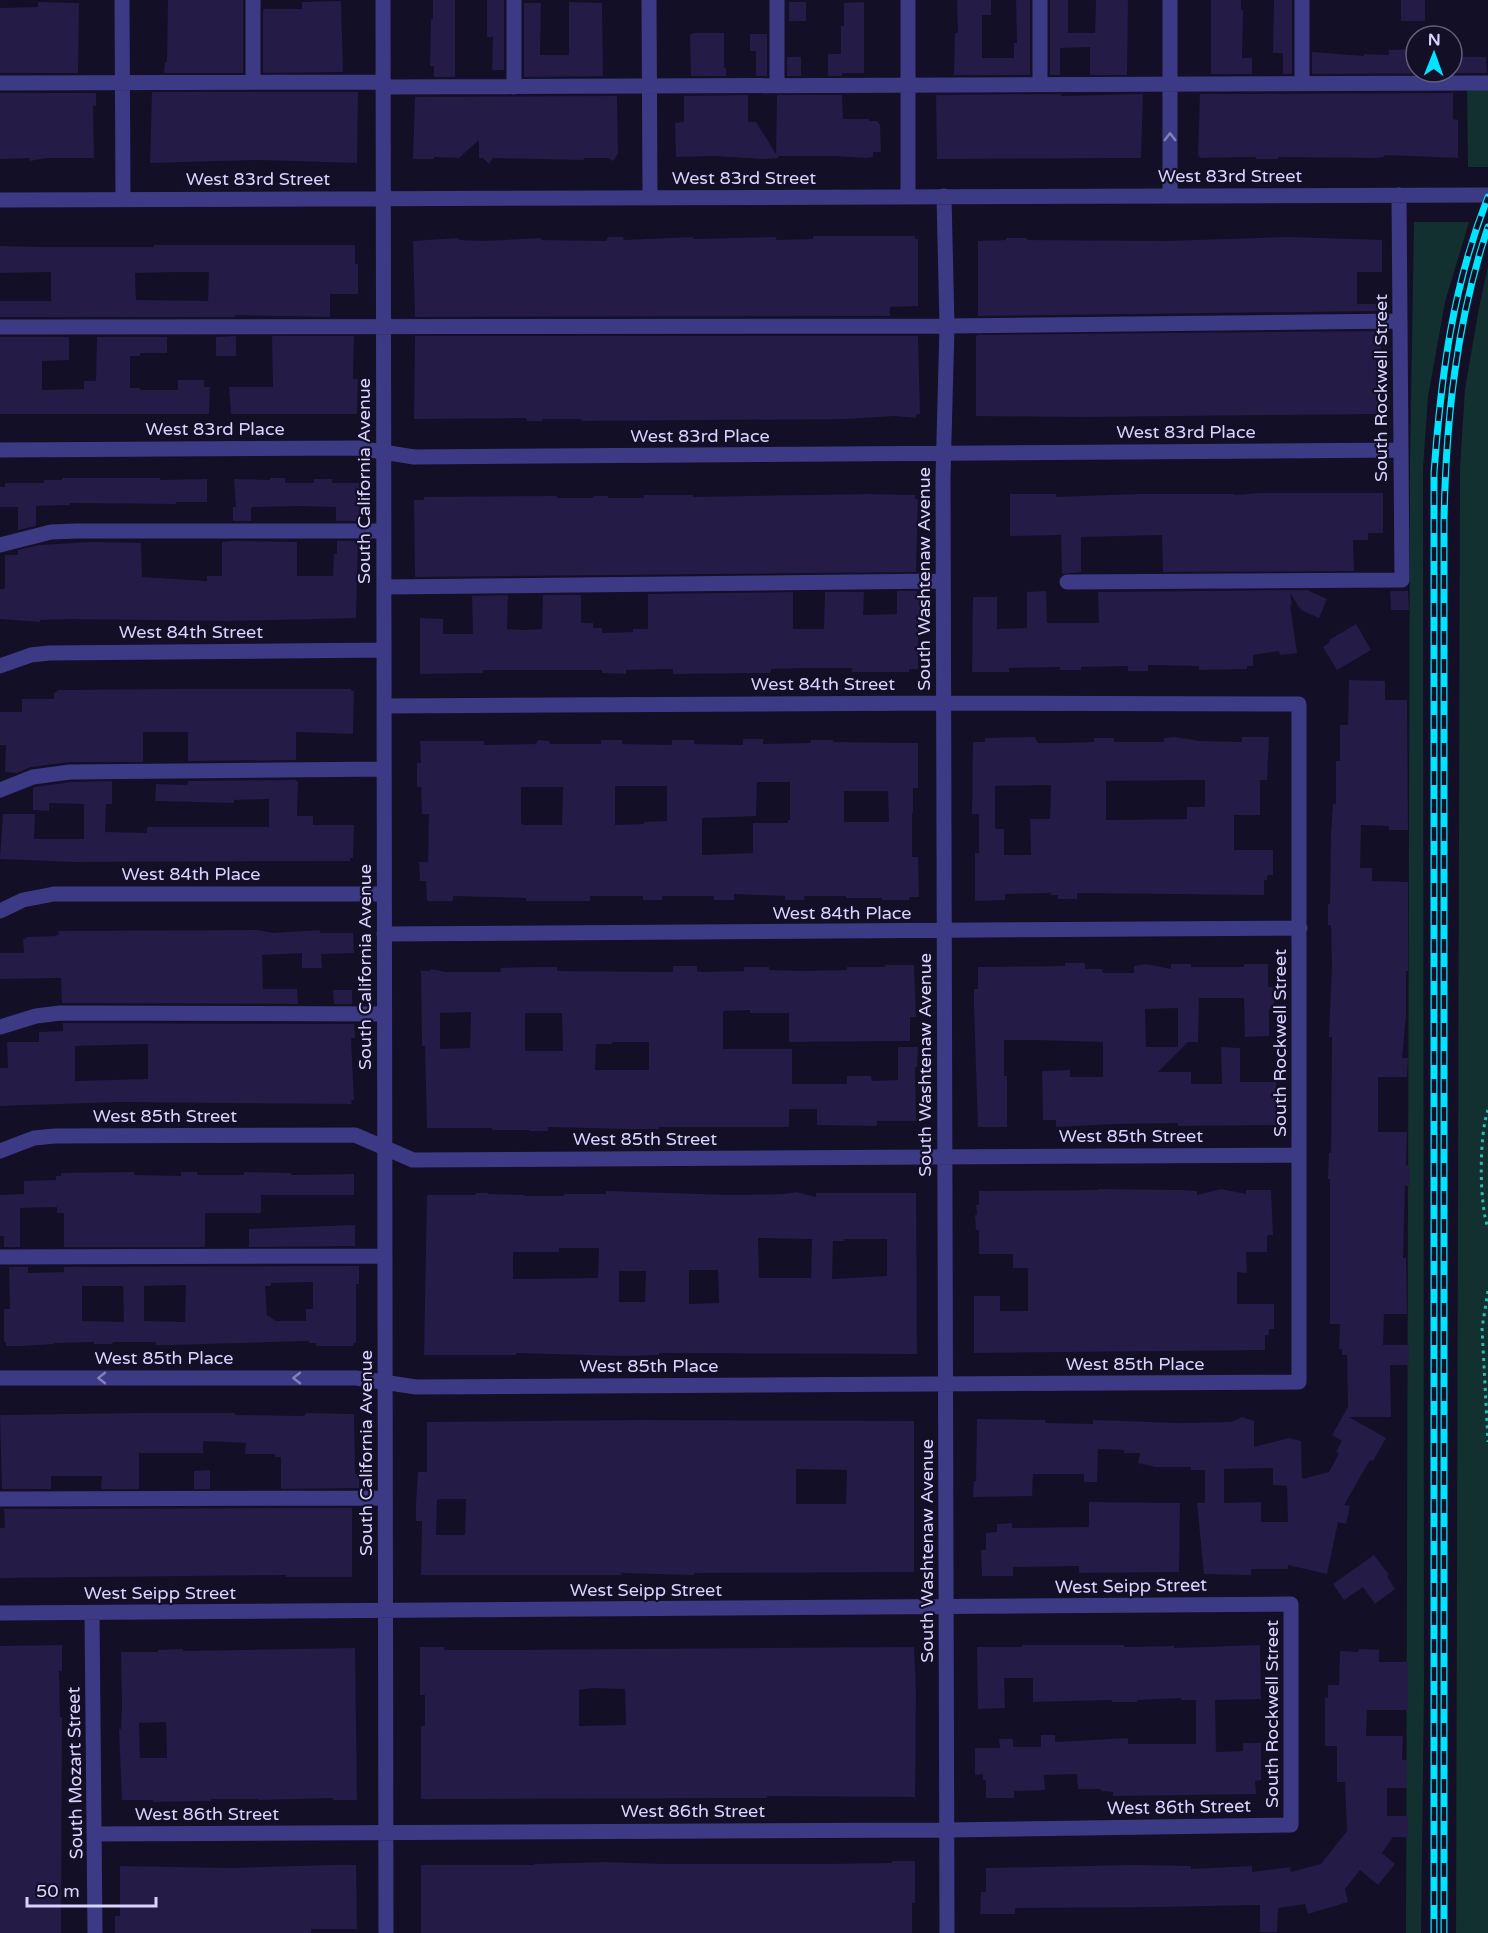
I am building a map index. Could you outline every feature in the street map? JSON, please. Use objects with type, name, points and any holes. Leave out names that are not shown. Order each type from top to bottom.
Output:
[{"type":"street","points":[[122,0],[123,200]]},
{"type":"street","points":[[252,0],[253,82]]},
{"type":"street","name":"South California Avenue","points":[[383,0],[386,1933]]},
{"type":"street","points":[[514,0],[514,87]]},
{"type":"street","points":[[650,0],[650,197]]},
{"type":"street","points":[[777,0],[777,86]]},
{"type":"street","points":[[908,0],[908,196]]},
{"type":"street","points":[[1040,0],[1040,84]]},
{"type":"street","points":[[1170,0],[1170,195]]},
{"type":"street","points":[[1302,0],[1302,83]]},
{"type":"street","points":[[0,83],[253,82],[514,87],[1488,83]]},
{"type":"street","name":"South Rockwell Street","points":[[1067,582],[1402,580],[1399,195]]},
{"type":"street","name":"West 83rd Street","points":[[0,200],[1488,195]]},
{"type":"street","name":"South Washtenaw Avenue","points":[[944,196],[947,326],[944,453],[947,1933]]},
{"type":"street","points":[[0,327],[947,326],[1400,321]]},
{"type":"street","name":"West 83rd Place","points":[[0,450],[358,448],[414,457],[1401,450]]},
{"type":"street","points":[[0,545],[51,532],[77,531],[383,531]]},
{"type":"street","points":[[384,586],[944,581]]},
{"type":"street","name":"West 84th Street","points":[[0,666],[31,655],[49,653],[384,650]]},
{"type":"street","name":"South Rockwell Street","points":[[1299,704],[1299,1382]]},
{"type":"street","name":"West 84th Street","points":[[384,706],[1299,704]]},
{"type":"street","points":[[0,790],[33,777],[70,772],[384,769]]},
{"type":"street","name":"West 84th Place","points":[[0,911],[23,900],[54,894],[384,894]]},
{"type":"street","name":"West 84th Place","points":[[384,934],[1300,928]]},
{"type":"street","points":[[0,1027],[36,1016],[60,1013],[384,1014]]},
{"type":"street","name":"West 85th Street","points":[[0,1151],[34,1138],[55,1136],[355,1135],[413,1161],[1299,1155]]},
{"type":"street","points":[[0,1257],[385,1256]]},
{"type":"street","name":"West 85th Place","points":[[0,1378],[356,1378],[416,1387],[1299,1382]]},
{"type":"street","points":[[0,1499],[386,1498]]},
{"type":"street","name":"South Rockwell Street","points":[[1291,1604],[1291,1825]]},
{"type":"street","name":"West Seipp Street","points":[[0,1613],[1291,1604]]},
{"type":"street","name":"South Mozart Street","points":[[92,1613],[95,1933]]},
{"type":"street","name":"West 86th Street","points":[[95,1834],[947,1830],[1291,1825]]},
{"type":"path","points":[[1488,1110],[1483,1128],[1482,1203],[1488,1228]]},
{"type":"path","points":[[1488,1291],[1482,1328],[1488,1442]]},
{"type":"green space","points":[[1467,87],[1488,87],[1488,167],[1468,167]]},
{"type":"green space","points":[[1414,222],[1469,222],[1445,302],[1428,397],[1423,468],[1424,1689],[1421,1933],[1406,1933],[1410,465]]},
{"type":"green space","points":[[1488,266],[1488,1933],[1456,1933],[1460,468],[1465,389]]},
{"type":"building","points":[[168,0],[243,0],[243,73],[164,73],[165,62],[167,62]]},
{"type":"building","points":[[433,0],[455,0],[455,77],[434,77],[434,66],[430,66]]},
{"type":"building","points":[[487,0],[504,0],[504,70],[492,70],[493,37],[487,37]]},
{"type":"building","points":[[957,0],[991,0],[991,15],[982,15],[982,58],[1014,58],[1014,43],[1017,43],[1016,0],[1030,0],[1030,75],[954,75],[955,33],[958,33]]},
{"type":"building","points":[[1050,0],[1068,0],[1068,33],[1095,33],[1096,0],[1128,0],[1127,75],[1090,75],[1090,47],[1060,48],[1060,75],[1050,75]]},
{"type":"building","points":[[1211,0],[1241,0],[1241,10],[1243,10],[1242,58],[1252,58],[1252,74],[1211,74]]},
{"type":"building","points":[[1274,0],[1292,0],[1292,74],[1283,74],[1283,53],[1273,53]]},
{"type":"building","points":[[1401,0],[1425,0],[1425,21],[1401,21]]},
{"type":"building","points":[[341,1],[343,72],[263,73],[263,9],[302,9],[302,2]]},
{"type":"building","points":[[38,2],[79,3],[78,73],[0,73],[0,8],[38,7]]},
{"type":"building","points":[[569,2],[602,3],[603,76],[524,77],[524,3],[541,3],[540,55],[569,55]]},
{"type":"building","points":[[789,2],[806,2],[806,21],[789,21]]},
{"type":"building","points":[[864,2],[864,73],[842,73],[842,76],[828,76],[828,54],[841,54],[844,3]]},
{"type":"building","points":[[693,33],[724,33],[726,76],[691,76],[690,35]]},
{"type":"building","points":[[750,34],[767,34],[767,76],[756,76],[756,51],[750,51]]},
{"type":"building","points":[[1404,49],[1404,73],[1312,74],[1312,52],[1364,56],[1364,54],[1389,55],[1389,50]]},
{"type":"building","points":[[787,57],[801,57],[801,76],[787,76]]},
{"type":"building","points":[[1464,57],[1486,57],[1487,73],[1464,73]]},
{"type":"building","points":[[152,92],[358,92],[357,163],[260,160],[150,163]]},
{"type":"building","points":[[0,93],[96,93],[96,106],[93,106],[94,158],[46,158],[30,161],[29,158],[0,159]]},
{"type":"building","points":[[1453,93],[1453,119],[1458,120],[1458,158],[1384,155],[1384,157],[1376,158],[1278,157],[1278,159],[1256,159],[1256,157],[1200,158],[1198,155],[1200,94]]},
{"type":"building","points":[[1061,94],[1061,96],[1143,94],[1141,158],[937,159],[936,95]]},
{"type":"building","points":[[748,95],[748,122],[756,122],[776,154],[777,95],[842,95],[843,119],[869,119],[869,121],[877,121],[880,125],[881,152],[873,152],[873,157],[866,158],[835,156],[778,156],[779,158],[763,159],[715,156],[676,157],[675,123],[684,122],[684,96]]},
{"type":"building","points":[[617,96],[618,154],[613,161],[608,158],[585,158],[583,160],[493,158],[489,164],[483,158],[479,158],[479,140],[459,158],[413,159],[415,97]]},
{"type":"building","points":[[813,236],[915,236],[915,239],[918,239],[918,306],[890,307],[890,316],[415,317],[413,241],[458,238],[484,241],[541,238],[541,240],[606,241],[608,237],[623,237],[624,240],[776,237],[776,240],[813,239]]},
{"type":"building","points":[[1289,237],[1382,240],[1382,272],[1357,272],[1357,304],[1382,304],[1382,311],[978,316],[978,241],[1006,240],[1006,238],[1166,241]]},
{"type":"building","points":[[153,245],[355,245],[355,264],[358,264],[358,294],[330,294],[330,317],[235,315],[235,317],[0,317],[0,301],[51,301],[51,272],[0,273],[0,246],[154,247]],"holes":[[[209,272],[208,301],[136,300],[135,273]]]},
{"type":"building","points":[[1381,331],[1381,414],[976,416],[976,336],[978,335]]},
{"type":"building","points":[[236,336],[236,356],[216,356],[216,337]]},
{"type":"building","points":[[272,336],[354,336],[353,379],[358,379],[357,414],[231,414],[229,387],[273,387]]},
{"type":"building","points":[[415,336],[918,336],[920,414],[916,414],[916,418],[895,416],[846,419],[581,421],[581,419],[542,419],[542,421],[527,421],[526,418],[414,419]]},
{"type":"building","points":[[0,337],[69,337],[69,360],[42,361],[42,390],[84,389],[84,381],[96,381],[97,337],[167,337],[167,353],[140,353],[140,356],[130,356],[130,388],[178,390],[178,380],[204,380],[204,387],[210,387],[209,414],[0,414]]},
{"type":"building","points":[[62,478],[207,479],[207,502],[70,503],[70,505],[36,506],[36,526],[18,530],[18,507],[0,507],[0,487],[5,487],[5,483],[44,483],[44,480],[62,480]]},
{"type":"building","points":[[270,478],[285,478],[285,483],[314,483],[314,479],[332,479],[332,483],[360,483],[360,521],[336,521],[336,507],[300,506],[251,507],[251,521],[233,521],[233,507],[236,507],[234,479],[270,480]]},
{"type":"building","points":[[1383,493],[1383,533],[1368,533],[1368,540],[1353,540],[1354,571],[1163,572],[1162,535],[1081,537],[1081,572],[1062,574],[1061,535],[1010,536],[1010,494],[1056,494],[1056,497]]},
{"type":"building","points":[[644,495],[693,495],[693,497],[915,495],[915,499],[918,499],[916,572],[415,577],[414,500],[424,500],[424,497],[592,498],[608,496],[608,498],[644,498]]},
{"type":"building","points":[[337,541],[358,541],[356,618],[228,621],[70,619],[40,620],[40,622],[0,619],[0,589],[5,589],[5,555],[18,555],[18,550],[39,545],[93,542],[141,543],[142,577],[207,581],[207,576],[222,576],[222,542],[297,542],[297,576],[333,576]]},
{"type":"building","points":[[1307,590],[1327,599],[1319,618],[1301,610],[1290,593],[1297,653],[1280,655],[1279,651],[1253,655],[1253,666],[1247,666],[1247,669],[1199,670],[1199,666],[1148,665],[1148,671],[1128,671],[1128,666],[1081,667],[1081,670],[1060,670],[1060,667],[1009,668],[1009,672],[972,672],[973,597],[997,597],[997,629],[1027,628],[1027,592],[1046,591],[1047,623],[1099,623],[1098,592]]},
{"type":"building","points":[[897,591],[917,591],[917,598],[920,598],[918,669],[909,669],[909,672],[852,672],[852,668],[807,668],[771,669],[771,673],[673,674],[673,669],[626,670],[626,674],[602,673],[602,670],[483,670],[483,673],[420,674],[420,618],[443,619],[443,634],[473,634],[472,596],[508,595],[507,629],[526,630],[542,629],[543,595],[581,595],[581,623],[593,623],[593,628],[602,628],[602,633],[648,629],[648,594],[793,592],[793,629],[824,629],[825,592],[864,592],[863,615],[897,614]]},
{"type":"building","points":[[1390,591],[1408,591],[1409,610],[1391,610]]},
{"type":"building","points":[[1356,624],[1371,650],[1337,670],[1323,647],[1330,642],[1329,640]]},
{"type":"building","points":[[1349,680],[1385,681],[1385,700],[1407,700],[1408,830],[1389,830],[1389,826],[1361,825],[1360,868],[1372,868],[1372,881],[1408,882],[1408,971],[1406,971],[1406,1016],[1402,1058],[1408,1058],[1407,1077],[1378,1077],[1378,1132],[1407,1132],[1406,1165],[1410,1166],[1410,1186],[1405,1186],[1403,1258],[1406,1258],[1407,1314],[1384,1314],[1383,1345],[1409,1345],[1409,1365],[1390,1365],[1391,1417],[1349,1417],[1386,1438],[1373,1461],[1370,1460],[1344,1505],[1350,1506],[1346,1524],[1338,1522],[1327,1574],[1288,1565],[1288,1569],[1251,1569],[1251,1575],[1204,1574],[1197,1503],[1205,1503],[1205,1470],[1191,1470],[1191,1467],[1155,1467],[1138,1463],[1140,1453],[1098,1449],[1097,1482],[1084,1482],[1084,1474],[1033,1474],[1032,1496],[973,1497],[974,1481],[976,1481],[977,1419],[1045,1420],[1045,1423],[1093,1424],[1093,1420],[1231,1422],[1242,1417],[1254,1421],[1254,1447],[1289,1438],[1301,1441],[1302,1479],[1329,1472],[1339,1453],[1336,1452],[1342,1441],[1332,1435],[1348,1407],[1347,1355],[1342,1355],[1342,1349],[1339,1349],[1340,1324],[1330,1324],[1330,1179],[1328,1179],[1329,1153],[1331,1153],[1332,1037],[1329,1037],[1332,963],[1328,904],[1330,904],[1333,804],[1336,804],[1336,761],[1340,761],[1340,725],[1348,725]],"holes":[[[1273,1468],[1273,1485],[1287,1486],[1288,1522],[1261,1522],[1261,1502],[1224,1503],[1224,1469]]]},
{"type":"building","points":[[351,689],[354,691],[353,734],[296,732],[296,760],[188,761],[188,732],[143,732],[143,762],[70,762],[31,767],[17,773],[5,772],[6,745],[0,745],[0,712],[22,712],[22,699],[54,699],[54,693],[59,690]]},
{"type":"building","points":[[1035,737],[1038,743],[1060,743],[1094,742],[1094,738],[1114,738],[1114,742],[1164,742],[1164,738],[1175,737],[1200,741],[1242,742],[1242,737],[1269,737],[1267,780],[1260,780],[1260,815],[1234,815],[1234,850],[1273,850],[1273,875],[1267,875],[1267,880],[1264,880],[1264,895],[1077,893],[1077,899],[1058,899],[1058,895],[1051,895],[1051,893],[1005,894],[1005,900],[975,901],[975,853],[979,853],[979,814],[972,814],[973,742],[985,742],[985,738]],"holes":[[[1205,780],[1205,807],[1187,807],[1187,819],[1106,820],[1106,781]],[[1051,785],[1050,819],[1030,819],[1031,855],[1004,855],[1004,829],[995,829],[995,786]]]},
{"type":"building","points":[[743,739],[763,739],[763,744],[811,743],[811,740],[918,743],[918,788],[913,788],[912,857],[918,857],[919,897],[909,897],[909,900],[882,900],[882,898],[846,898],[846,896],[804,896],[805,900],[785,900],[785,896],[734,894],[734,900],[714,900],[714,896],[662,896],[662,900],[643,900],[643,896],[590,896],[590,901],[526,901],[526,898],[453,896],[453,901],[427,901],[426,881],[420,881],[419,862],[428,862],[429,814],[422,814],[421,787],[417,787],[417,763],[421,763],[420,741],[484,741],[484,745],[536,744],[538,740],[549,741],[550,744],[601,744],[601,740],[622,740],[622,744],[672,745],[672,740],[694,740],[694,744],[743,745]],"holes":[[[757,782],[790,782],[790,820],[788,823],[753,823],[753,853],[702,855],[702,818],[756,816]],[[615,786],[667,786],[667,821],[615,825]],[[521,787],[563,787],[562,825],[524,825],[521,823]],[[844,791],[888,791],[889,822],[844,822]]]},
{"type":"building","points":[[295,780],[298,782],[297,816],[313,816],[313,825],[354,825],[353,858],[350,858],[350,861],[73,862],[0,859],[3,814],[35,814],[34,839],[84,839],[84,804],[49,803],[49,811],[33,810],[33,788],[35,787],[71,782],[112,781],[112,804],[106,804],[105,832],[147,833],[147,827],[269,827],[269,799],[234,800],[234,803],[155,801],[156,784],[186,785],[188,781]]},
{"type":"building","points":[[257,930],[273,933],[320,930],[320,933],[353,933],[354,953],[321,954],[322,968],[302,968],[302,953],[262,955],[263,989],[297,989],[298,1004],[62,1003],[61,978],[0,979],[0,953],[24,953],[23,939],[55,936],[59,934],[58,931]]},
{"type":"building","points":[[1065,963],[1085,963],[1085,969],[1102,969],[1103,973],[1134,973],[1134,966],[1146,964],[1171,969],[1171,964],[1191,964],[1191,967],[1244,967],[1244,964],[1268,964],[1268,987],[1273,987],[1275,998],[1273,1010],[1269,1009],[1269,1036],[1245,1037],[1244,998],[1199,998],[1198,1042],[1188,1042],[1158,1072],[1191,1072],[1191,1084],[1222,1084],[1221,1047],[1240,1048],[1240,1082],[1276,1082],[1276,1125],[1178,1126],[1178,1123],[1056,1127],[1056,1120],[1043,1120],[1042,1071],[1070,1070],[1070,1077],[1103,1077],[1103,1042],[1004,1040],[1007,1127],[978,1127],[974,989],[978,989],[978,967],[1065,966]],"holes":[[[1178,1008],[1178,1047],[1146,1047],[1145,1009]]]},
{"type":"building","points":[[885,965],[914,965],[916,1017],[910,1017],[910,1041],[789,1042],[789,1013],[750,1013],[750,1010],[723,1011],[723,1049],[792,1049],[792,1084],[847,1084],[847,1076],[871,1076],[872,1081],[898,1080],[898,1047],[918,1047],[917,1067],[915,1067],[916,1121],[877,1121],[877,1126],[817,1125],[817,1109],[789,1109],[789,1127],[630,1129],[548,1127],[548,1131],[427,1128],[425,1046],[422,1046],[421,971],[431,969],[446,972],[500,972],[501,968],[557,967],[557,971],[673,972],[673,966],[697,966],[697,971],[701,972],[744,971],[744,967],[802,971],[847,970],[847,967],[885,967]],"holes":[[[471,1012],[470,1048],[440,1049],[440,1013]],[[525,1013],[562,1013],[563,1051],[525,1051]],[[612,1042],[649,1042],[649,1070],[595,1070],[596,1044],[612,1044]]]},
{"type":"building","points":[[333,990],[352,990],[352,1004],[334,1004]]},
{"type":"building","points":[[63,1023],[354,1024],[355,1038],[351,1038],[354,1100],[351,1100],[352,1104],[119,1102],[0,1106],[0,1068],[8,1068],[7,1042],[39,1042],[39,1032],[63,1031]],"holes":[[[148,1044],[148,1079],[75,1081],[75,1046]]]},
{"type":"building","points":[[134,1172],[134,1175],[181,1176],[181,1172],[197,1172],[197,1175],[244,1175],[244,1172],[291,1173],[291,1175],[354,1174],[354,1195],[261,1195],[261,1213],[205,1213],[205,1247],[64,1247],[64,1213],[57,1213],[57,1207],[20,1208],[20,1247],[4,1247],[4,1236],[0,1236],[0,1195],[24,1194],[24,1181],[56,1180],[56,1176],[61,1176],[61,1173]]},
{"type":"building","points":[[1221,1189],[1246,1194],[1246,1190],[1271,1190],[1273,1235],[1267,1235],[1267,1252],[1246,1252],[1247,1273],[1237,1272],[1237,1304],[1274,1304],[1274,1329],[1269,1329],[1269,1335],[1265,1335],[1265,1350],[974,1353],[974,1296],[1000,1296],[1000,1311],[1028,1311],[1028,1268],[1013,1268],[1013,1254],[979,1254],[979,1230],[976,1230],[975,1215],[977,1215],[976,1205],[979,1205],[979,1191],[1182,1190],[1197,1191],[1197,1195]]},
{"type":"building","points":[[606,1191],[732,1195],[796,1192],[816,1197],[816,1193],[916,1193],[917,1354],[659,1353],[659,1355],[624,1356],[516,1353],[516,1355],[424,1355],[427,1195],[606,1194]],"holes":[[[758,1238],[812,1239],[811,1278],[759,1278]],[[844,1239],[887,1239],[887,1276],[832,1279],[833,1241],[844,1241]],[[559,1248],[599,1248],[598,1278],[513,1279],[513,1252],[559,1252]],[[689,1270],[718,1270],[719,1303],[689,1304]],[[619,1271],[646,1271],[645,1302],[619,1302]]]},
{"type":"building","points":[[355,1225],[355,1246],[249,1247],[249,1229]]},
{"type":"building","points":[[359,1266],[359,1284],[356,1284],[356,1343],[353,1346],[316,1346],[316,1343],[309,1343],[309,1341],[173,1345],[156,1345],[156,1342],[94,1344],[94,1342],[6,1346],[4,1309],[10,1309],[9,1267],[28,1267],[28,1273],[64,1272],[64,1267]],"holes":[[[313,1282],[313,1309],[306,1309],[306,1321],[276,1321],[267,1315],[265,1286],[271,1286],[271,1283]],[[186,1285],[185,1322],[144,1321],[144,1286]],[[82,1286],[123,1286],[124,1322],[82,1321]]]},
{"type":"building","points":[[138,1413],[304,1416],[306,1413],[352,1414],[354,1415],[355,1474],[359,1474],[359,1488],[281,1489],[281,1457],[275,1457],[275,1454],[245,1454],[246,1443],[203,1441],[203,1453],[139,1453],[139,1489],[101,1489],[102,1476],[51,1476],[51,1489],[2,1489],[0,1415]]},
{"type":"building","points":[[914,1421],[914,1572],[421,1575],[422,1521],[416,1521],[416,1504],[418,1472],[427,1472],[427,1422]],"holes":[[[796,1469],[847,1470],[846,1504],[796,1504]],[[466,1499],[465,1535],[436,1535],[437,1500]]]},
{"type":"building","points":[[210,1470],[210,1489],[194,1489],[194,1471]]},
{"type":"building","points":[[1089,1502],[1180,1503],[1179,1572],[1079,1573],[1079,1566],[1013,1567],[1013,1576],[982,1576],[981,1550],[986,1550],[986,1533],[997,1532],[997,1524],[1012,1523],[1012,1528],[1089,1527]]},
{"type":"building","points":[[352,1508],[352,1577],[286,1577],[286,1575],[0,1578],[0,1528],[5,1528],[4,1509]]},
{"type":"building","points":[[1374,1555],[1389,1575],[1387,1576],[1395,1589],[1375,1604],[1363,1587],[1344,1600],[1333,1584]]},
{"type":"building","points":[[62,1645],[62,1671],[59,1671],[60,1717],[62,1717],[61,1933],[0,1933],[0,1646]]},
{"type":"building","points":[[1022,1645],[1124,1645],[1124,1647],[1174,1646],[1174,1648],[1260,1645],[1261,1699],[1215,1700],[1216,1752],[1243,1751],[1243,1743],[1261,1743],[1261,1780],[1255,1781],[1256,1794],[1113,1796],[1113,1792],[1101,1791],[1101,1789],[1078,1789],[1077,1774],[1044,1775],[1045,1790],[1014,1791],[1014,1798],[986,1798],[986,1780],[983,1780],[983,1774],[975,1775],[975,1748],[1000,1748],[999,1739],[1013,1739],[1013,1747],[1041,1747],[1041,1735],[1055,1735],[1055,1742],[1128,1738],[1128,1744],[1196,1744],[1196,1700],[1181,1700],[1181,1698],[1137,1700],[1137,1702],[1112,1702],[1112,1700],[1033,1702],[1033,1678],[1004,1678],[1005,1708],[978,1709],[977,1647],[1022,1647]]},
{"type":"building","points":[[420,1647],[444,1647],[444,1650],[497,1650],[914,1647],[915,1797],[421,1799],[421,1726],[425,1726],[425,1695],[420,1695]],"holes":[[[625,1689],[626,1725],[579,1726],[579,1690]]]},
{"type":"building","points":[[355,1648],[357,1800],[333,1800],[333,1798],[211,1799],[211,1801],[153,1802],[153,1800],[122,1800],[119,1729],[121,1729],[122,1706],[121,1652],[183,1649],[183,1651]],"holes":[[[166,1722],[167,1758],[140,1758],[139,1723]]]},
{"type":"building","points":[[1359,1649],[1379,1650],[1379,1662],[1408,1662],[1408,1710],[1367,1710],[1366,1736],[1403,1736],[1402,1760],[1407,1760],[1407,1788],[1387,1788],[1387,1816],[1408,1816],[1408,1837],[1393,1837],[1382,1853],[1395,1864],[1378,1885],[1360,1870],[1345,1889],[1348,1902],[1308,1914],[1305,1904],[1278,1908],[1277,1932],[1260,1932],[1260,1905],[1015,1908],[1015,1914],[980,1914],[981,1892],[986,1892],[986,1868],[1133,1865],[1191,1866],[1191,1869],[1252,1866],[1252,1872],[1290,1867],[1291,1872],[1321,1864],[1347,1831],[1345,1782],[1337,1782],[1337,1746],[1325,1746],[1325,1698],[1328,1698],[1328,1685],[1339,1685],[1340,1651],[1358,1652]]},
{"type":"building","points":[[892,1861],[915,1861],[912,1933],[421,1933],[421,1865],[534,1865],[606,1862],[823,1864],[892,1863]]},
{"type":"building","points":[[356,1865],[357,1929],[311,1929],[311,1933],[115,1933],[115,1916],[120,1916],[120,1866],[231,1868]]},
{"type":"railway","points":[[1434,1933],[1434,473],[1440,402],[1450,333],[1465,265],[1488,197]]},
{"type":"railway","points":[[1444,1933],[1444,520],[1447,446],[1455,372],[1468,299],[1488,227]]}]
